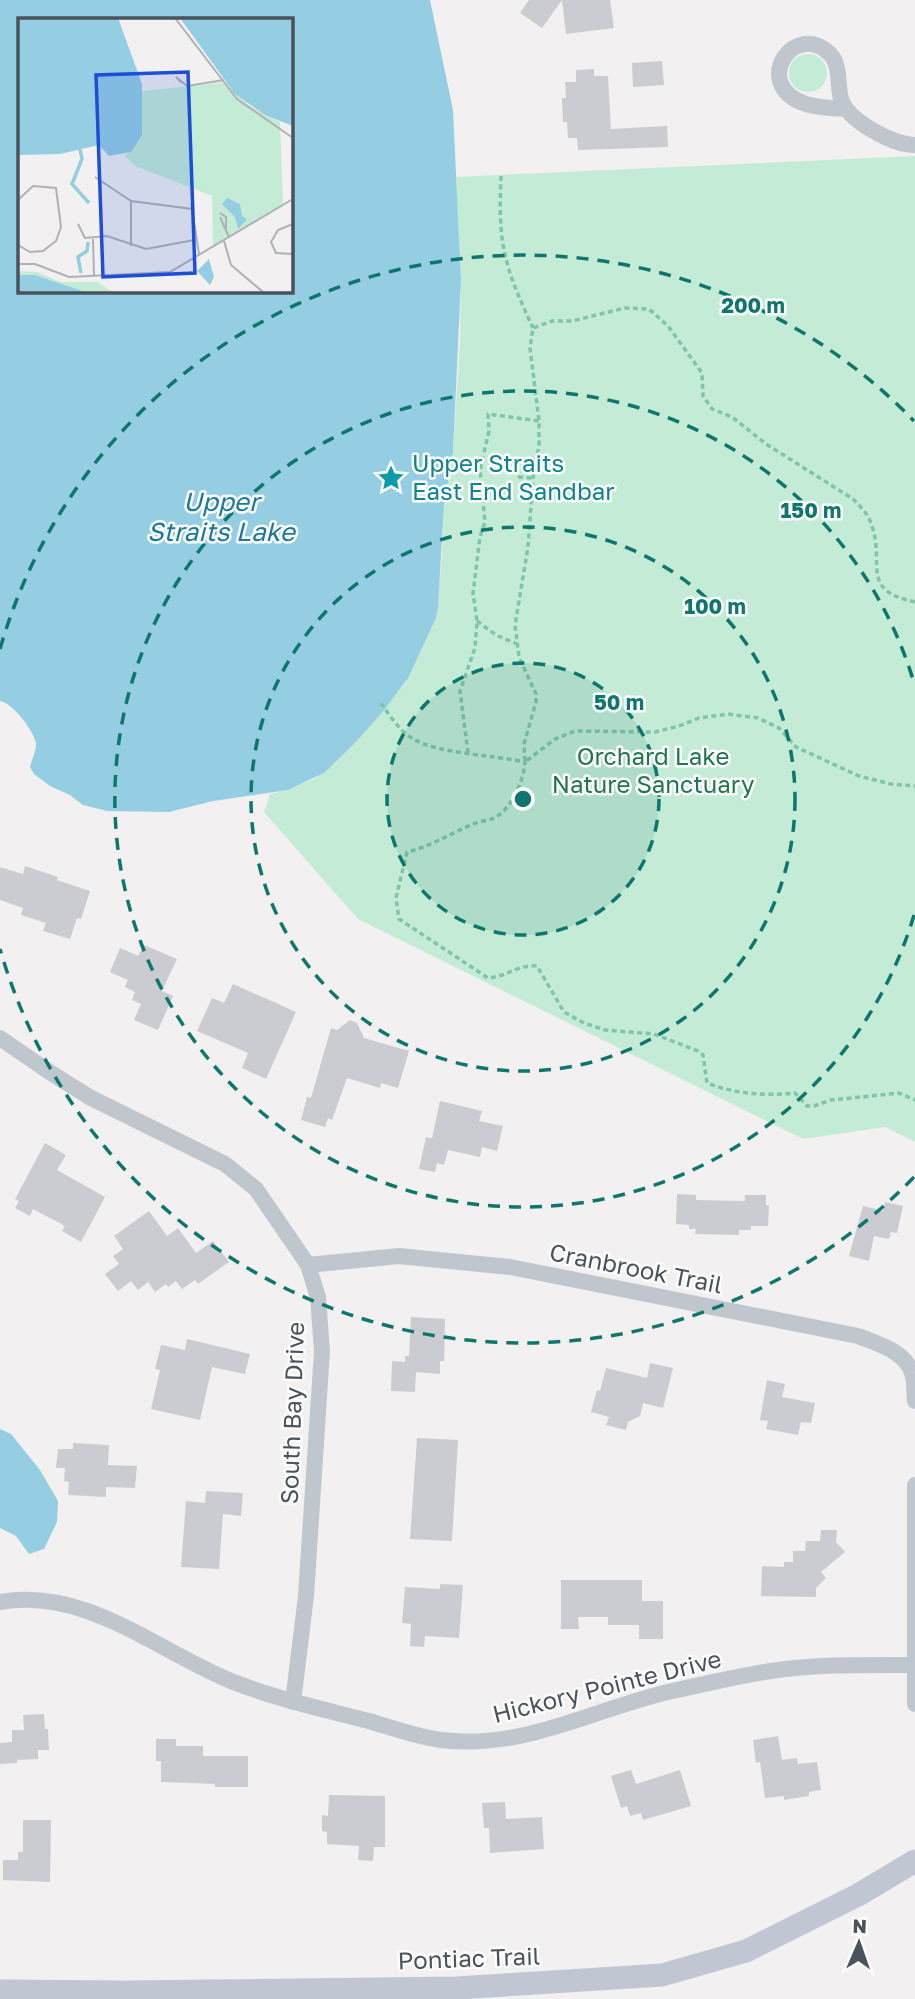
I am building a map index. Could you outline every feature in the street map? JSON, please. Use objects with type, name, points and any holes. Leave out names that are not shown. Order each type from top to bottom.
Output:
[{"type":"main road","name":"Pontiac Trail","points":[[0,1992],[175,1996],[457,1988],[662,1975],[746,1951],[858,1895],[915,1861]]},
{"type":"street","points":[[845,109],[833,56],[824,48],[811,44],[799,45],[789,50],[783,57],[778,74],[782,87],[789,95],[802,103],[845,109],[875,132],[902,145],[915,145]]},
{"type":"street","name":"South Bay Drive","points":[[0,1038],[92,1098],[225,1164],[256,1189],[307,1265],[318,1297],[322,1351],[306,1596],[293,1702]]},
{"type":"street","name":"Cranbrook Trail","points":[[307,1265],[399,1256],[510,1267],[858,1336],[891,1349],[903,1358],[912,1373],[915,1401]]},
{"type":"street","points":[[915,1485],[915,1704]]},
{"type":"street","name":"Hickory Pointe Drive","points":[[0,1602],[13,1600],[58,1603],[102,1615],[232,1681],[293,1702],[439,1740],[480,1742],[516,1738],[563,1727],[669,1692],[771,1671],[842,1665],[914,1665]]},
{"type":"path","points":[[501,176],[500,203],[505,254],[519,299],[533,328],[530,348],[539,421],[538,445],[528,547],[515,625],[519,657],[536,694],[536,702],[524,744],[524,774],[501,814],[427,847],[407,852],[396,898],[399,919],[488,978],[505,975],[525,964],[537,966],[564,1012],[584,1023],[605,1030],[654,1034],[698,1051],[703,1055],[707,1083],[720,1089],[771,1095],[795,1093],[807,1106],[814,1107],[831,1100],[899,1093],[915,1100]]},
{"type":"path","points":[[533,328],[552,321],[572,321],[625,308],[643,308],[655,313],[687,350],[702,373],[703,396],[712,410],[732,416],[766,444],[853,499],[864,511],[873,530],[877,573],[883,588],[894,597],[915,602]]},
{"type":"path","points":[[468,753],[460,691],[475,648],[477,621],[473,593],[480,537],[485,522],[481,470],[489,431],[488,414],[539,421]]},
{"type":"path","points":[[519,477],[533,478]]},
{"type":"path","points":[[477,621],[495,635],[517,644]]},
{"type":"path","points":[[381,703],[394,721],[416,740],[468,753],[525,762],[555,739],[575,732],[655,732],[699,718],[729,713],[758,718],[779,728],[796,747],[859,776],[891,784],[915,786]]},
{"type":"green space","points":[[808,54],[822,59],[827,73],[822,87],[808,92],[794,87],[789,73],[794,59]]},
{"type":"green space","name":"Orchard Lake Nature Sanctuary","points":[[915,156],[915,1142],[885,1127],[803,1139],[358,919],[264,812],[270,794],[288,790],[316,778],[355,743],[403,686],[436,618],[444,505],[453,452],[460,342],[461,280],[456,177]]},
{"type":"water","name":"Upper Straits Lake","points":[[0,0],[430,0],[453,110],[461,280],[453,452],[444,505],[438,607],[436,618],[408,678],[355,743],[324,773],[288,790],[213,801],[169,812],[107,811],[83,805],[70,795],[50,786],[34,774],[30,767],[36,744],[32,732],[11,706],[0,701]]},
{"type":"water","points":[[0,1429],[11,1434],[40,1470],[58,1501],[57,1522],[44,1549],[29,1554],[16,1536],[0,1528]]},
{"type":"building","points":[[529,0],[562,0],[542,28],[520,13]]},
{"type":"building","points":[[562,0],[610,0],[614,28],[566,34]]},
{"type":"building","points":[[662,61],[664,85],[633,87],[632,63]]},
{"type":"building","points":[[594,69],[594,76],[608,76],[611,129],[667,126],[668,147],[578,150],[577,138],[568,138],[567,122],[563,122],[562,98],[566,98],[565,82],[576,82],[576,70]]},
{"type":"building","points":[[25,866],[90,891],[81,919],[77,918],[70,939],[43,931],[46,923],[21,915],[23,908],[0,900],[0,867],[23,874]]},
{"type":"building","points":[[144,945],[177,959],[162,991],[173,996],[158,1030],[134,1020],[141,1004],[132,1000],[135,992],[125,987],[128,980],[110,972],[120,948],[138,956]]},
{"type":"building","points":[[233,984],[296,1012],[266,1079],[242,1068],[248,1053],[197,1031],[212,998],[224,1003]]},
{"type":"building","points":[[350,1020],[357,1023],[364,1038],[409,1051],[398,1088],[381,1083],[380,1088],[347,1078],[332,1120],[328,1118],[325,1127],[301,1120],[307,1097],[311,1098],[331,1028],[337,1030]]},
{"type":"building","points":[[440,1101],[482,1111],[479,1121],[503,1126],[497,1151],[482,1147],[480,1157],[448,1150],[444,1165],[437,1163],[435,1172],[419,1169],[426,1137],[432,1138]]},
{"type":"building","points":[[45,1143],[66,1155],[57,1170],[105,1197],[81,1242],[62,1231],[65,1226],[33,1209],[30,1216],[15,1208],[19,1201],[15,1199]]},
{"type":"building","points":[[677,1194],[696,1195],[696,1200],[745,1201],[745,1195],[766,1195],[766,1205],[769,1206],[768,1226],[751,1226],[751,1230],[739,1230],[739,1235],[695,1234],[696,1229],[689,1229],[689,1225],[676,1224]]},
{"type":"building","points":[[885,1202],[903,1206],[897,1233],[891,1232],[889,1239],[874,1236],[869,1261],[849,1256],[863,1206],[883,1211]]},
{"type":"building","points":[[149,1211],[167,1236],[178,1228],[196,1253],[213,1241],[229,1262],[198,1284],[195,1280],[182,1289],[176,1281],[155,1292],[148,1282],[138,1290],[131,1281],[118,1291],[105,1274],[119,1264],[113,1256],[123,1249],[114,1236]]},
{"type":"building","points":[[411,1317],[445,1319],[444,1361],[440,1361],[440,1374],[416,1372],[415,1392],[391,1391],[392,1361],[405,1362],[405,1356],[409,1356]]},
{"type":"building","points":[[187,1339],[250,1354],[245,1374],[212,1367],[200,1420],[151,1409],[160,1370],[155,1369],[161,1345],[185,1350]]},
{"type":"building","points":[[650,1363],[673,1368],[663,1408],[643,1403],[640,1416],[628,1422],[626,1430],[606,1425],[609,1417],[591,1412],[606,1368],[647,1378]]},
{"type":"building","points":[[767,1380],[785,1384],[782,1397],[815,1403],[811,1423],[801,1422],[798,1435],[766,1429],[768,1421],[760,1420]]},
{"type":"building","points":[[417,1438],[458,1440],[452,1541],[410,1539]]},
{"type":"building","points":[[73,1443],[109,1445],[108,1465],[137,1466],[135,1488],[106,1487],[106,1497],[68,1495],[69,1482],[64,1481],[65,1468],[56,1468],[58,1449],[73,1449]]},
{"type":"building","points":[[206,1491],[243,1493],[241,1516],[223,1514],[219,1569],[181,1567],[186,1501],[205,1503]]},
{"type":"building","points":[[821,1530],[837,1530],[836,1542],[845,1552],[821,1572],[826,1578],[816,1588],[816,1597],[761,1596],[762,1566],[784,1567],[784,1562],[793,1562],[793,1551],[805,1551],[806,1541],[820,1541]]},
{"type":"building","points":[[561,1580],[642,1580],[642,1601],[663,1601],[663,1639],[639,1639],[639,1625],[608,1625],[608,1617],[578,1617],[579,1629],[561,1629]]},
{"type":"building","points":[[440,1584],[463,1585],[459,1638],[425,1636],[424,1647],[410,1646],[411,1624],[402,1623],[405,1587],[440,1589]]},
{"type":"building","points":[[44,1714],[49,1750],[38,1750],[38,1759],[0,1764],[0,1743],[12,1742],[12,1730],[24,1730],[23,1715]]},
{"type":"building","points":[[778,1736],[782,1760],[797,1758],[798,1764],[817,1762],[821,1790],[809,1792],[809,1796],[784,1800],[784,1796],[765,1798],[760,1762],[756,1763],[753,1740]]},
{"type":"building","points":[[156,1739],[176,1739],[176,1746],[203,1746],[203,1756],[248,1756],[248,1787],[161,1782],[161,1761],[156,1761]]},
{"type":"building","points":[[631,1770],[636,1784],[680,1770],[691,1806],[643,1820],[641,1813],[630,1816],[627,1806],[621,1808],[611,1776]]},
{"type":"building","points":[[329,1795],[385,1796],[385,1847],[374,1847],[373,1861],[358,1860],[359,1846],[327,1844],[327,1832],[322,1831],[322,1815],[328,1816]]},
{"type":"building","points":[[505,1802],[506,1819],[542,1817],[544,1849],[490,1853],[489,1828],[484,1828],[482,1803]]},
{"type":"building","points":[[23,1820],[51,1820],[50,1882],[3,1880],[3,1860],[18,1860],[18,1852],[23,1852]]},
{"type":"place","name":"Upper Straits East End Sandbar","points":[[391,478]]}]
